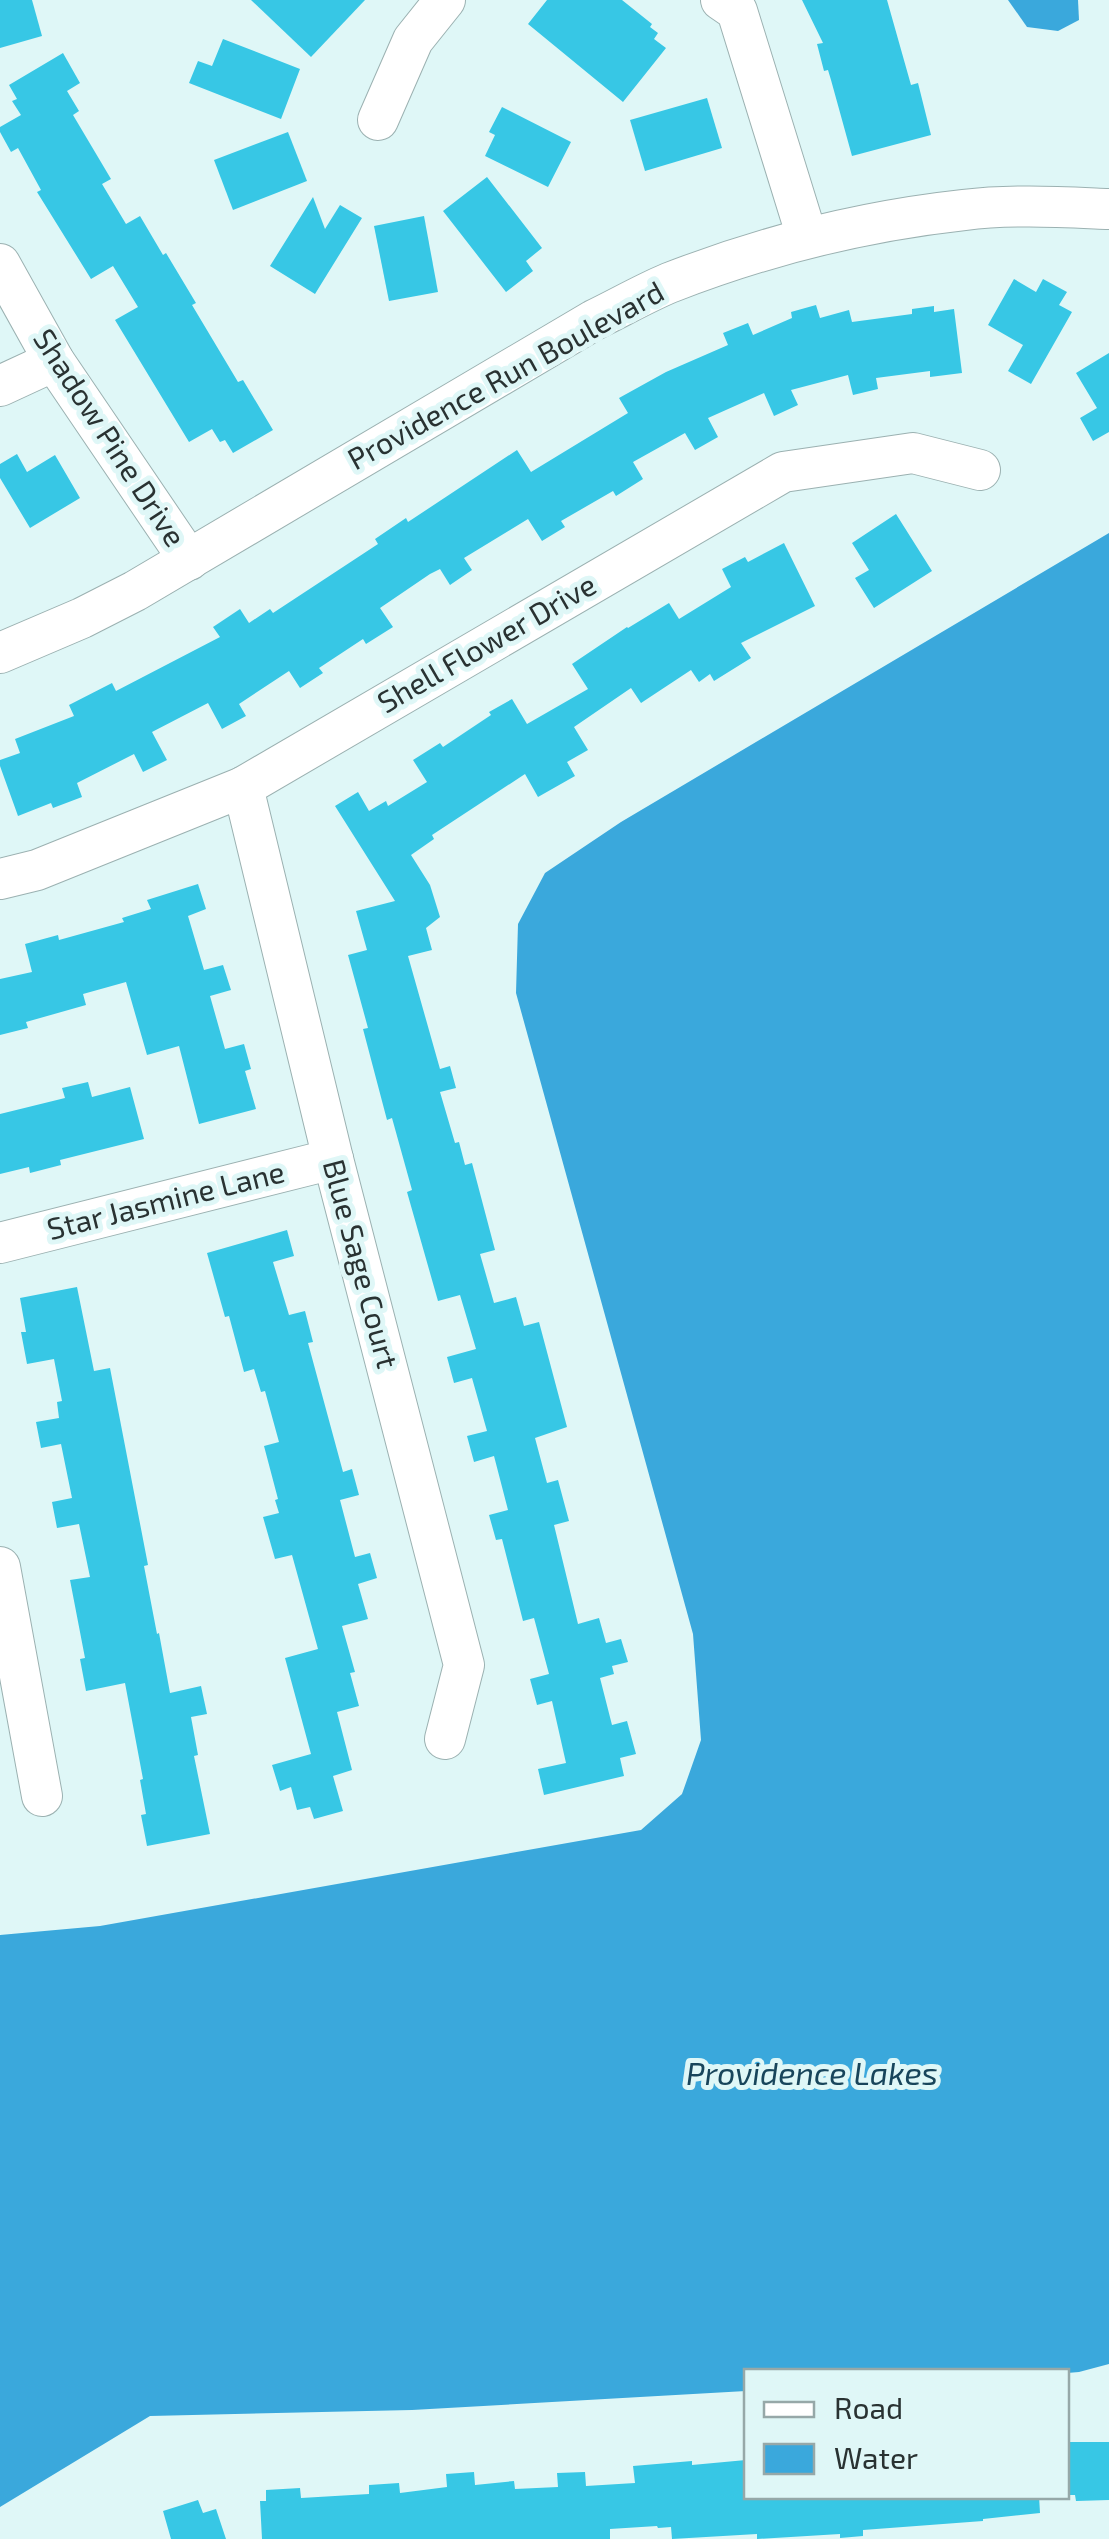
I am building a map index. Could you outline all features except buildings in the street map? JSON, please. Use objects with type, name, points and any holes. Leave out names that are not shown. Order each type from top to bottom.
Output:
[{"type":"street","points":[[378,120],[412,40],[445,0]]},
{"type":"street","points":[[721,0],[737,11],[807,237]]},
{"type":"street","name":"Providence Run Boulevard","points":[[0,653],[82,618],[189,560],[594,320],[666,285],[807,237],[888,221],[1022,206],[1109,209]]},
{"type":"street","name":"Shadow Pine Drive","points":[[0,264],[54,361],[189,560]]},
{"type":"street","points":[[0,386],[54,361]]},
{"type":"street","name":"Shell Flower Drive","points":[[0,879],[38,870],[243,787],[784,472],[913,453],[980,470]]},
{"type":"street","name":"Blue Sage Court","points":[[243,787],[332,1159],[464,1665],[444,1739]]},
{"type":"street","name":"Star Jasmine Lane","points":[[0,1243],[332,1159]]},
{"type":"street","points":[[0,1567],[42,1796]]},
{"type":"water","points":[[1008,0],[1078,0],[1079,20],[1058,31],[1027,27]]},
{"type":"water","name":"Providence Lakes","points":[[1109,533],[1109,2364],[1069,2373],[1069,2369],[744,2369],[744,2391],[412,2410],[150,2416],[0,2507],[0,1935],[100,1926],[641,1830],[682,1794],[701,1740],[693,1634],[516,993],[518,924],[545,873],[621,822]]}]
